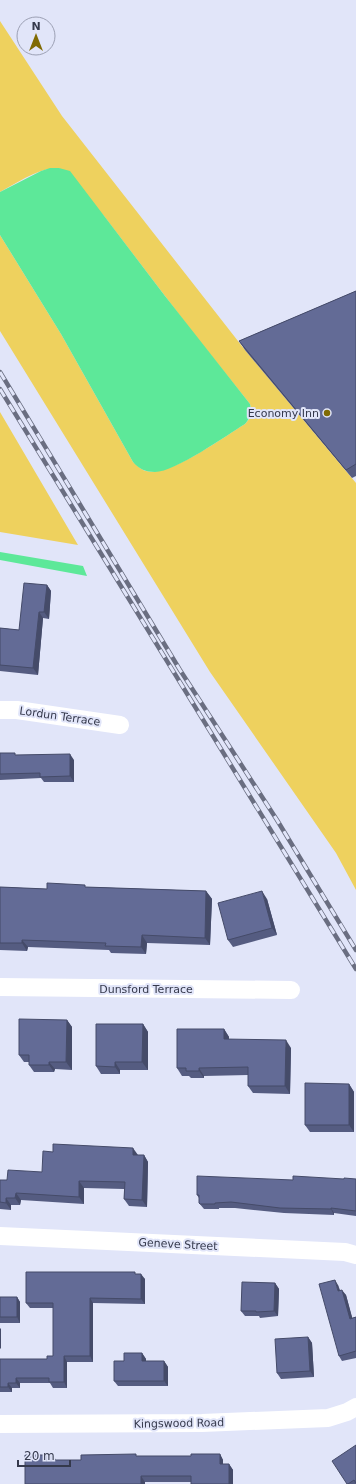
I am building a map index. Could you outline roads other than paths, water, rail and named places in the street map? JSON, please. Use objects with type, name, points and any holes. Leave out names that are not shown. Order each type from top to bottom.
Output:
[{"type":"street","name":"Lordun Terrace","points":[[0,710],[17,710],[120,725]]},
{"type":"street","name":"Dunsford Terrace","points":[[0,987],[291,990]]},
{"type":"street","name":"Geneve Street","points":[[0,1236],[345,1252],[356,1255]]},
{"type":"street","name":"Kingswood Road","points":[[0,1424],[202,1423],[328,1418],[347,1412],[356,1407]]},
{"type":"railway","points":[[0,372],[180,670],[277,820],[356,950]]},
{"type":"railway","points":[[0,389],[356,969]]},
{"type":"place","name":"Economy Inn","points":[[327,413]]}]
